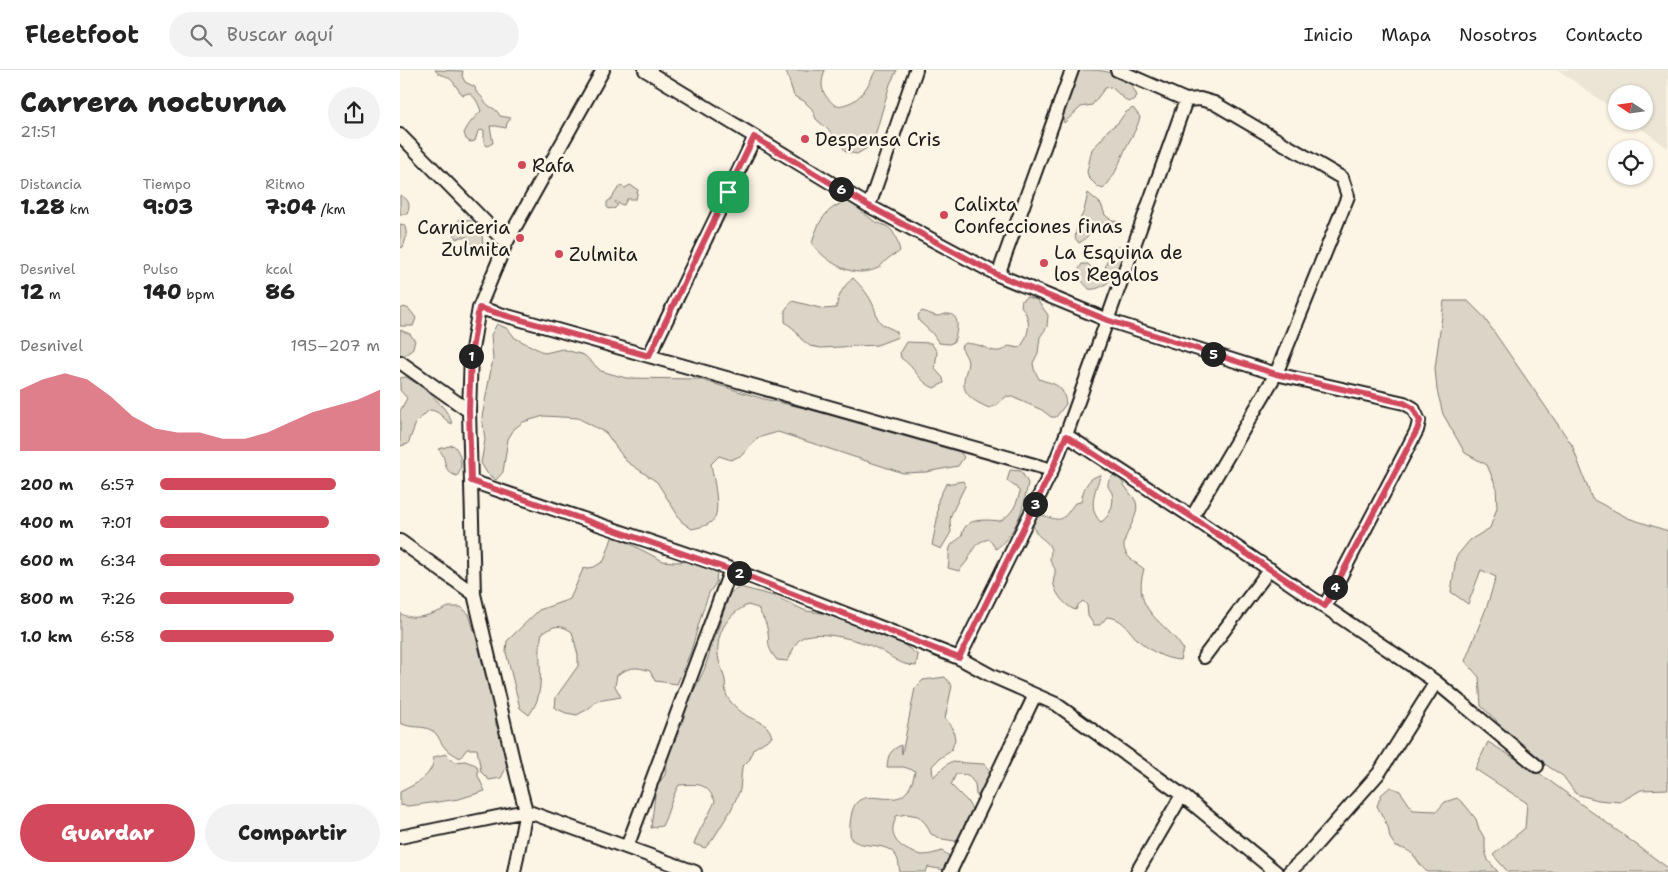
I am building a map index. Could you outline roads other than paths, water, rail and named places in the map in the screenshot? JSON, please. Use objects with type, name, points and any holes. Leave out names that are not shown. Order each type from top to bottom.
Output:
[{"type":"street","points":[[644,70],[869,206],[998,275],[1107,320],[1276,374],[1404,403],[1413,408],[1420,421],[1417,430],[1325,606]]},
{"type":"street","points":[[869,206],[916,70]]},
{"type":"street","points":[[998,275],[1072,70]]},
{"type":"street","points":[[1117,70],[1186,100],[1200,99],[1214,103],[1342,178],[1348,196],[1276,374],[1192,517]]},
{"type":"street","points":[[514,872],[526,811],[474,594],[469,411],[471,355],[479,308],[506,242],[597,73]]},
{"type":"street","points":[[959,658],[1052,470],[1066,436],[1186,100]]},
{"type":"street","points":[[400,135],[506,242]]},
{"type":"street","points":[[649,356],[754,137]]},
{"type":"street","points":[[479,308],[1052,470]]},
{"type":"street","points":[[400,362],[469,411]]},
{"type":"street","points":[[1066,436],[1192,517],[1436,682],[1537,766]]},
{"type":"street","points":[[471,481],[731,570],[959,658],[992,676],[1056,704],[1182,794],[1276,872]]},
{"type":"street","points":[[400,541],[474,594]]},
{"type":"street","points":[[1204,657],[1270,569]]},
{"type":"street","points":[[627,847],[731,570]]},
{"type":"street","points":[[1289,872],[1305,857],[1379,773],[1436,682]]},
{"type":"street","points":[[950,872],[1035,695]]},
{"type":"street","points":[[1137,872],[1182,794]]},
{"type":"street","points":[[400,837],[526,811],[695,872]]},
{"type":"place","name":"Despensa Cris","points":[[805,139]]},
{"type":"place","name":"Rafa","points":[[522,165]]},
{"type":"place","name":"Calixta Confecciones finas","points":[[944,215]]},
{"type":"place","name":"Carniceria Zulmita","points":[[520,238]]},
{"type":"place","name":"Zulmita","points":[[559,254]]},
{"type":"place","name":"La Esquina de los Regalos","points":[[1044,263]]}]
